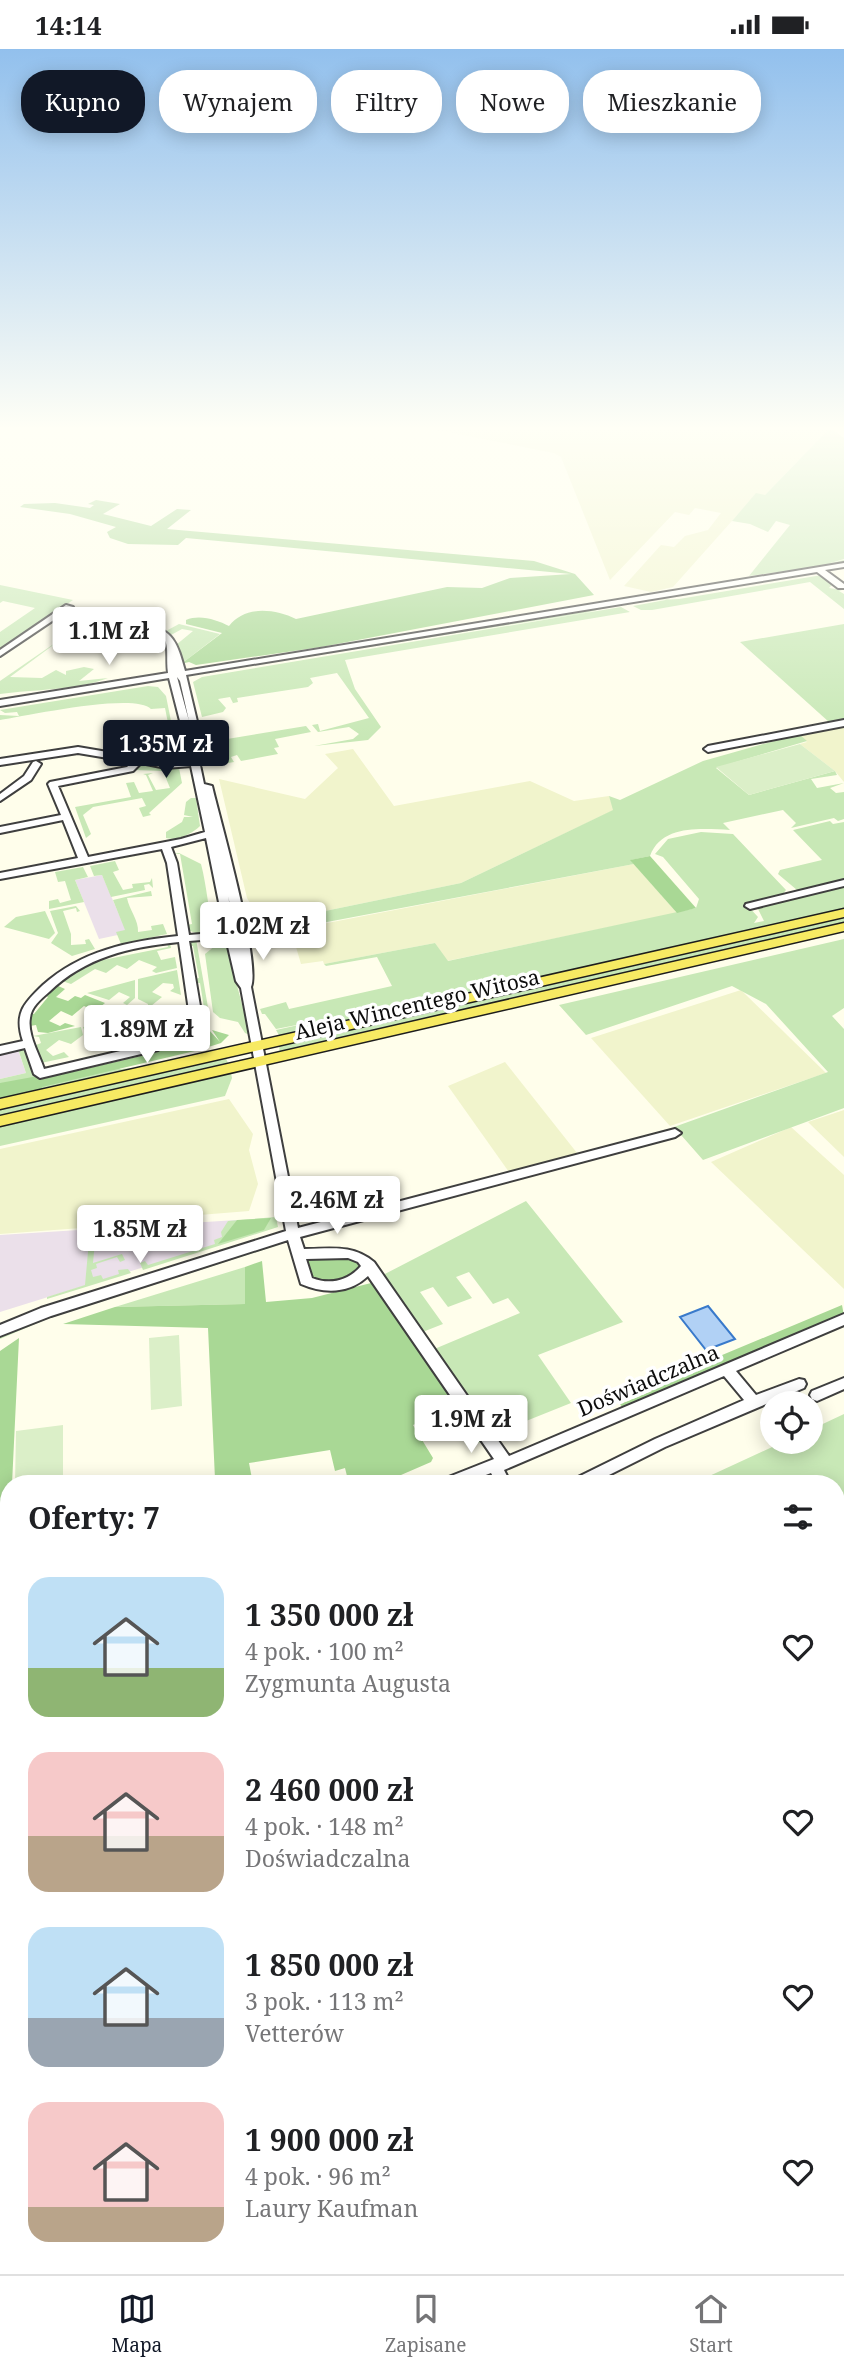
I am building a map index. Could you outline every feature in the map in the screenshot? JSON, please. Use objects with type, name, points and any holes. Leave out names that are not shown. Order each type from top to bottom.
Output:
[{"type":"main road","name":"Aleja Wincentego Witosa","points":[[0,1104],[844,913]]},
{"type":"main road","name":"Aleja Wincentego Witosa","points":[[0,1121],[844,927]]},
{"type":"street","points":[[0,703],[844,565]]},
{"type":"street","points":[[818,569],[844,586]]},
{"type":"street","points":[[0,654],[66,609]]},
{"type":"street","points":[[144,625],[165,634],[171,649],[214,833],[234,932],[240,981],[246,987],[293,1234],[306,1281],[322,1287],[344,1284],[359,1278],[369,1265]]},
{"type":"street","points":[[44,695],[145,681],[176,673]]},
{"type":"street","points":[[176,673],[175,692],[193,741]]},
{"type":"street","points":[[145,681],[162,683],[175,692]]},
{"type":"street","points":[[708,749],[844,723]]},
{"type":"street","points":[[84,860],[53,784],[122,772],[139,760],[161,739],[162,734]]},
{"type":"street","points":[[0,762],[78,750],[166,765],[198,762]]},
{"type":"street","points":[[198,762],[206,820],[214,833],[212,846],[234,932]]},
{"type":"street","points":[[0,798],[28,778],[36,764]]},
{"type":"street","points":[[0,829],[66,817]]},
{"type":"street","points":[[194,835],[206,820]]},
{"type":"street","points":[[165,844],[194,835],[214,833]]},
{"type":"street","points":[[182,842],[214,833]]},
{"type":"street","points":[[0,876],[165,844],[201,842],[212,846]]},
{"type":"street","points":[[165,844],[173,863],[183,938],[195,1012],[154,1047],[40,1074],[23,1020],[28,1008],[63,971],[94,956],[183,938],[234,932]]},
{"type":"street","points":[[750,906],[844,883]]},
{"type":"street","points":[[0,1049],[30,1043]]},
{"type":"street","points":[[0,1331],[46,1312],[293,1234],[675,1133]]},
{"type":"street","points":[[300,1254],[350,1253],[369,1265],[500,1464],[502,1475]]},
{"type":"street","name":"Doświadczalna","points":[[470,1475],[844,1319]]},
{"type":"street","points":[[726,1369],[754,1402]]},
{"type":"street","points":[[823,1392],[844,1383]]},
{"type":"street","points":[[595,1475],[660,1443],[799,1384]]},
{"type":"shaded area","points":[[102,875],[127,933],[99,939],[75,880]]},
{"type":"shaded area","points":[[17,1047],[26,1073],[0,1079],[0,1051]]},
{"type":"shaded area","points":[[237,1220],[218,1244],[0,1312],[0,1235]]},
{"type":"green space","points":[[188,531],[534,561],[575,574],[594,595],[321,647],[196,665],[189,662],[181,664],[222,633],[186,624],[186,620],[191,618],[208,618],[229,626],[243,615],[270,611],[296,619],[447,587],[482,588],[510,578],[571,574],[186,538],[178,545],[128,544],[110,538],[107,532]]},
{"type":"green space","points":[[590,531],[657,531],[610,580]]},
{"type":"green space","points":[[705,531],[723,531],[673,587],[651,592],[624,586],[661,545],[674,547],[685,536]]},
{"type":"green space","points":[[785,531],[844,531],[844,559],[827,564],[844,560],[844,563],[749,576]]},
{"type":"green space","points":[[822,575],[833,584],[829,588],[842,590],[839,591],[844,594],[844,609],[810,582],[652,610],[641,610],[633,606]]},
{"type":"green space","points":[[0,585],[73,600],[0,649],[0,632],[35,608],[3,601],[0,603]]},
{"type":"green space","points":[[614,606],[585,613],[246,666]]},
{"type":"green space","points":[[621,607],[630,612],[345,660],[355,689],[381,727],[368,740],[314,746],[353,739],[359,734],[349,727],[318,732],[312,725],[318,724],[320,731],[369,718],[337,673],[310,678],[313,683],[308,687],[237,698],[238,702],[229,704],[233,703],[230,697],[218,699],[226,708],[223,712],[202,717],[193,682],[202,677]]},
{"type":"green space","points":[[101,622],[145,632],[134,640],[87,628]]},
{"type":"green space","points":[[179,624],[220,634],[181,664],[176,645],[193,631],[182,629],[171,635],[166,631]]},
{"type":"green space","points":[[844,624],[844,719],[829,722],[740,642]]},
{"type":"green space","points":[[71,632],[10,677],[42,678],[56,670],[66,675],[66,671],[84,667],[94,669],[79,681],[108,678],[68,687],[0,694],[0,681]]},
{"type":"green space","points":[[148,686],[158,687],[166,696],[179,761],[166,762],[173,755],[172,747],[158,747],[165,733],[170,733],[165,708],[151,709],[141,704],[103,704],[0,720],[0,715],[19,716],[17,712],[5,713],[0,710]]},
{"type":"green space","points":[[844,725],[844,782],[835,771],[800,744],[807,742],[799,734]]},
{"type":"green space","points":[[306,726],[311,732],[275,739],[279,747],[274,748],[278,754],[241,761],[237,755],[231,757],[234,762],[211,766],[207,744],[209,742]]},
{"type":"green space","points":[[799,734],[807,741],[716,768],[749,795],[835,771],[837,775],[811,779],[817,788],[844,783],[830,788],[836,793],[844,792],[844,819],[838,821],[834,818],[791,828],[796,823],[783,810],[723,823],[730,830],[696,829],[673,833],[656,846],[650,856],[631,860],[634,864],[274,932],[262,924],[461,883],[613,810],[609,796],[620,800],[703,761]]},
{"type":"green space","points":[[800,744],[835,771],[749,795],[716,767]]},
{"type":"green space","points":[[353,749],[394,806],[530,781],[574,801],[609,796],[614,810],[461,883],[262,924],[247,898],[219,779],[305,799],[338,768],[325,754]]},
{"type":"green space","points":[[141,763],[179,768],[182,783],[149,813],[151,815],[143,817],[139,808],[146,806],[142,798],[93,807],[83,815],[91,834],[86,838],[75,807],[131,797],[126,783],[134,782],[139,793],[153,791],[143,774],[153,773],[148,775],[156,790],[170,788],[163,771],[135,770]]},
{"type":"green space","points":[[196,798],[200,826],[184,836],[166,838],[166,832],[182,822],[184,817],[193,817],[184,815],[186,802]]},
{"type":"green space","points":[[830,821],[833,824],[844,822],[844,881],[797,890],[778,874],[780,870],[822,860],[793,830]]},
{"type":"green space","points":[[701,832],[733,834],[786,890],[782,895],[747,905],[758,917],[754,923],[764,921],[758,909],[761,905],[844,886],[844,909],[280,1037],[276,1030],[312,1022],[276,1029],[265,1014],[262,1014],[260,1009],[286,1002],[289,1009],[392,986],[377,957],[326,966],[324,964],[435,943],[448,961],[696,908],[699,899],[663,857],[655,854],[668,839]]},
{"type":"green space","points":[[179,853],[201,864],[214,931],[211,933],[200,934],[187,929],[187,925],[192,924],[180,854],[173,854]]},
{"type":"green space","points":[[650,856],[696,908],[677,913],[630,860]]},
{"type":"green space","points":[[115,861],[119,870],[113,872],[123,890],[133,888],[132,884],[150,882],[152,878],[153,888],[149,884],[144,885],[145,890],[111,897],[102,875],[94,876],[90,866]]},
{"type":"green space","points":[[634,864],[677,913],[447,961],[435,943],[324,964],[323,961],[301,964],[291,930]]},
{"type":"green space","points":[[83,867],[88,877],[75,880],[84,902],[49,909],[49,901],[58,899],[60,903],[71,900],[65,881],[58,882],[55,872]]},
{"type":"green space","points":[[151,891],[152,896],[127,898],[138,932],[152,930],[151,926],[163,924],[167,934],[121,944],[116,932],[125,930],[113,900]]},
{"type":"green space","points":[[76,906],[80,911],[77,912],[76,908],[63,911],[71,934],[71,945],[86,944],[85,940],[89,939],[95,949],[72,956],[51,943],[58,933],[50,911]]},
{"type":"green space","points":[[45,911],[55,933],[49,939],[4,927],[16,917]]},
{"type":"green space","points":[[844,916],[844,924],[280,1054],[279,1046],[404,1015]]},
{"type":"green space","points":[[196,939],[209,1013],[208,1027],[182,1028],[192,1020],[203,1021],[202,1015],[205,1014],[200,983],[195,983],[194,979],[199,978],[193,946],[188,946],[189,941]]},
{"type":"green space","points":[[844,939],[844,1008],[832,1016],[844,1029],[844,1108],[703,1160],[674,1127],[828,1072],[766,1004],[732,986],[586,1035],[559,1005]]},
{"type":"green space","points":[[221,941],[227,947],[250,1035],[245,1033],[238,1022],[220,1018],[213,1012],[205,954]]},
{"type":"green space","points":[[167,943],[170,943],[171,948],[157,951],[161,960],[175,957],[177,968],[156,973],[152,971],[157,967],[139,960],[127,969],[117,965],[106,973],[95,969],[71,984],[59,980],[69,972],[101,958],[103,960],[168,947]]},
{"type":"green space","points":[[177,970],[181,995],[170,991],[174,988],[173,984],[163,983],[152,992],[162,997],[151,1006],[162,1011],[154,1018],[147,1015],[148,1004],[138,999],[138,979]]},
{"type":"green space","points":[[135,980],[135,998],[127,1005],[123,1003],[130,997],[119,992],[109,1000],[87,993]]},
{"type":"green space","points":[[56,985],[65,989],[56,997],[68,1001],[75,996],[81,998],[85,995],[105,1003],[95,1011],[84,1006],[72,1016],[61,1011],[49,1021],[60,1026],[65,1023],[75,1026],[48,1033],[38,1032],[36,1025],[30,1026],[29,1014],[34,1014],[48,997],[44,995]]},
{"type":"green space","points":[[741,990],[826,1073],[670,1126],[591,1038]]},
{"type":"green space","points":[[150,1019],[139,1030],[128,1025],[117,1034],[106,1030],[95,1039],[86,1035],[83,1027],[105,1022]]},
{"type":"green space","points":[[81,1027],[83,1035],[71,1044],[59,1040],[46,1050],[53,1056],[64,1052],[69,1057],[41,1063],[36,1045],[41,1043],[39,1037],[33,1036]]},
{"type":"green space","points":[[209,1030],[220,1042],[212,1030],[229,1035],[221,1043],[199,1050],[42,1087],[43,1090],[0,1100],[0,1083],[38,1076],[39,1080],[71,1072],[71,1069],[76,1071],[124,1060],[123,1057],[128,1059],[158,1052],[157,1047],[160,1045],[164,1047],[174,1039],[184,1039],[183,1034],[175,1034],[179,1031]]},
{"type":"green space","points":[[25,1048],[30,1051],[39,1080],[71,1072],[71,1069],[76,1071],[117,1062],[120,1069],[133,1068],[111,1076],[0,1100],[0,1079],[26,1073],[18,1049]]},
{"type":"green space","points":[[225,1056],[228,1063],[0,1119],[0,1107]]},
{"type":"green space","points":[[505,1062],[581,1158],[511,1175],[448,1086]]},
{"type":"green space","points":[[231,1073],[232,1078],[225,1096],[0,1146],[0,1125]]},
{"type":"green space","points":[[229,1099],[253,1134],[249,1150],[258,1184],[249,1211],[125,1221],[122,1225],[0,1234],[0,1149]]},
{"type":"green space","points":[[844,1110],[844,1157],[808,1122]]},
{"type":"green space","points":[[791,1127],[844,1175],[844,1289],[711,1162]]},
{"type":"green space","points":[[526,1201],[623,1322],[538,1355],[571,1403],[491,1435],[432,1350],[520,1313],[508,1298],[493,1304],[469,1272],[456,1277],[472,1298],[448,1307],[433,1287],[420,1292],[443,1324],[420,1333],[381,1276]]},
{"type":"green space","points":[[276,1217],[278,1227],[143,1270],[140,1263],[145,1261],[148,1265],[215,1244],[214,1240],[222,1237],[221,1232],[228,1221]]},
{"type":"green space","points":[[271,1218],[264,1230],[218,1244],[237,1220]]},
{"type":"green space","points":[[90,1230],[96,1230],[93,1263],[122,1254],[125,1260],[120,1262],[117,1257],[96,1264],[97,1268],[91,1270],[93,1277],[101,1275],[103,1279],[119,1274],[118,1270],[128,1269],[131,1273],[47,1299],[85,1285]]},
{"type":"green space","points":[[271,1245],[275,1246],[47,1319],[0,1339],[0,1335],[27,1323]]},
{"type":"green space","points":[[306,1258],[350,1258],[357,1262],[359,1267],[343,1280],[322,1280],[309,1275]]},
{"type":"green space","points":[[262,1261],[266,1302],[312,1298],[375,1282],[485,1440],[468,1447],[436,1399],[415,1408],[423,1421],[413,1425],[433,1458],[431,1462],[401,1475],[347,1475],[345,1468],[335,1471],[330,1450],[249,1463],[251,1475],[215,1475],[208,1328],[63,1324],[115,1307],[245,1304],[245,1267]]},
{"type":"green space","points":[[245,1267],[245,1304],[115,1307]]},
{"type":"green space","points":[[842,1305],[844,1316],[624,1410],[618,1401],[619,1398],[623,1403],[652,1391],[648,1386]]},
{"type":"green space","points":[[179,1335],[182,1406],[151,1410],[149,1338]]},
{"type":"green space","points":[[19,1338],[12,1475],[0,1475],[0,1351]]},
{"type":"green space","points":[[844,1414],[844,1475],[712,1475],[760,1453],[823,1454],[823,1424]]},
{"type":"green space","points":[[63,1425],[63,1475],[15,1475],[16,1431]]},
{"type":"water","points":[[708,1306],[735,1339],[706,1350],[680,1317]]}]
